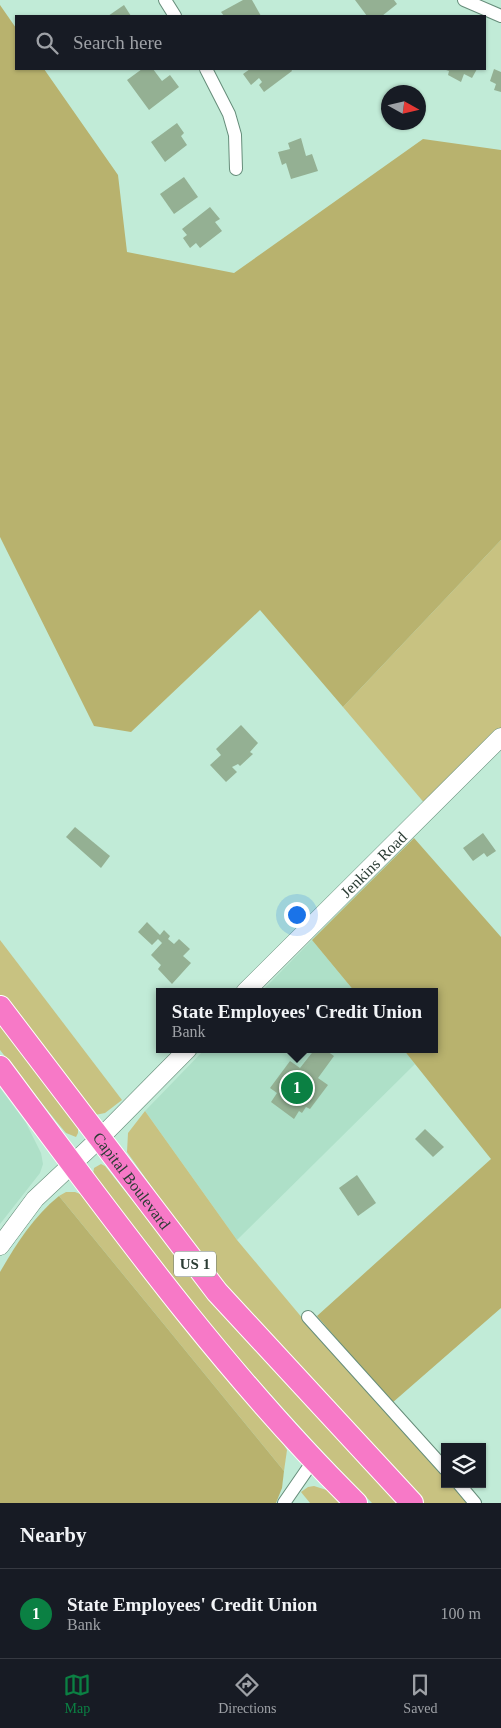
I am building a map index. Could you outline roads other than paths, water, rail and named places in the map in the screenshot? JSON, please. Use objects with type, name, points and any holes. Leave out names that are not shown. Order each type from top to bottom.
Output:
[{"type":"highway","name":"Capital Boulevard","points":[[0,1006],[99,1139],[217,1292],[412,1503]]},
{"type":"highway","name":"US 1","points":[[0,1066],[155,1271],[314,1461],[356,1503]]},
{"type":"street","points":[[165,0],[174,15]]},
{"type":"street","points":[[464,0],[501,16]]},
{"type":"street","points":[[207,70],[229,114],[233,128],[236,169]]},
{"type":"street","name":"Jenkins Road","points":[[249,988],[501,737]]},
{"type":"street","points":[[0,1246],[35,1199],[99,1139],[184,1053]]},
{"type":"street","points":[[308,1317],[441,1465]]},
{"type":"street","points":[[284,1503],[314,1461]]},
{"type":"street","points":[[462,1488],[476,1503]]},
{"type":"place","name":"State Employees' Credit Union","points":[[297,1088]]}]
